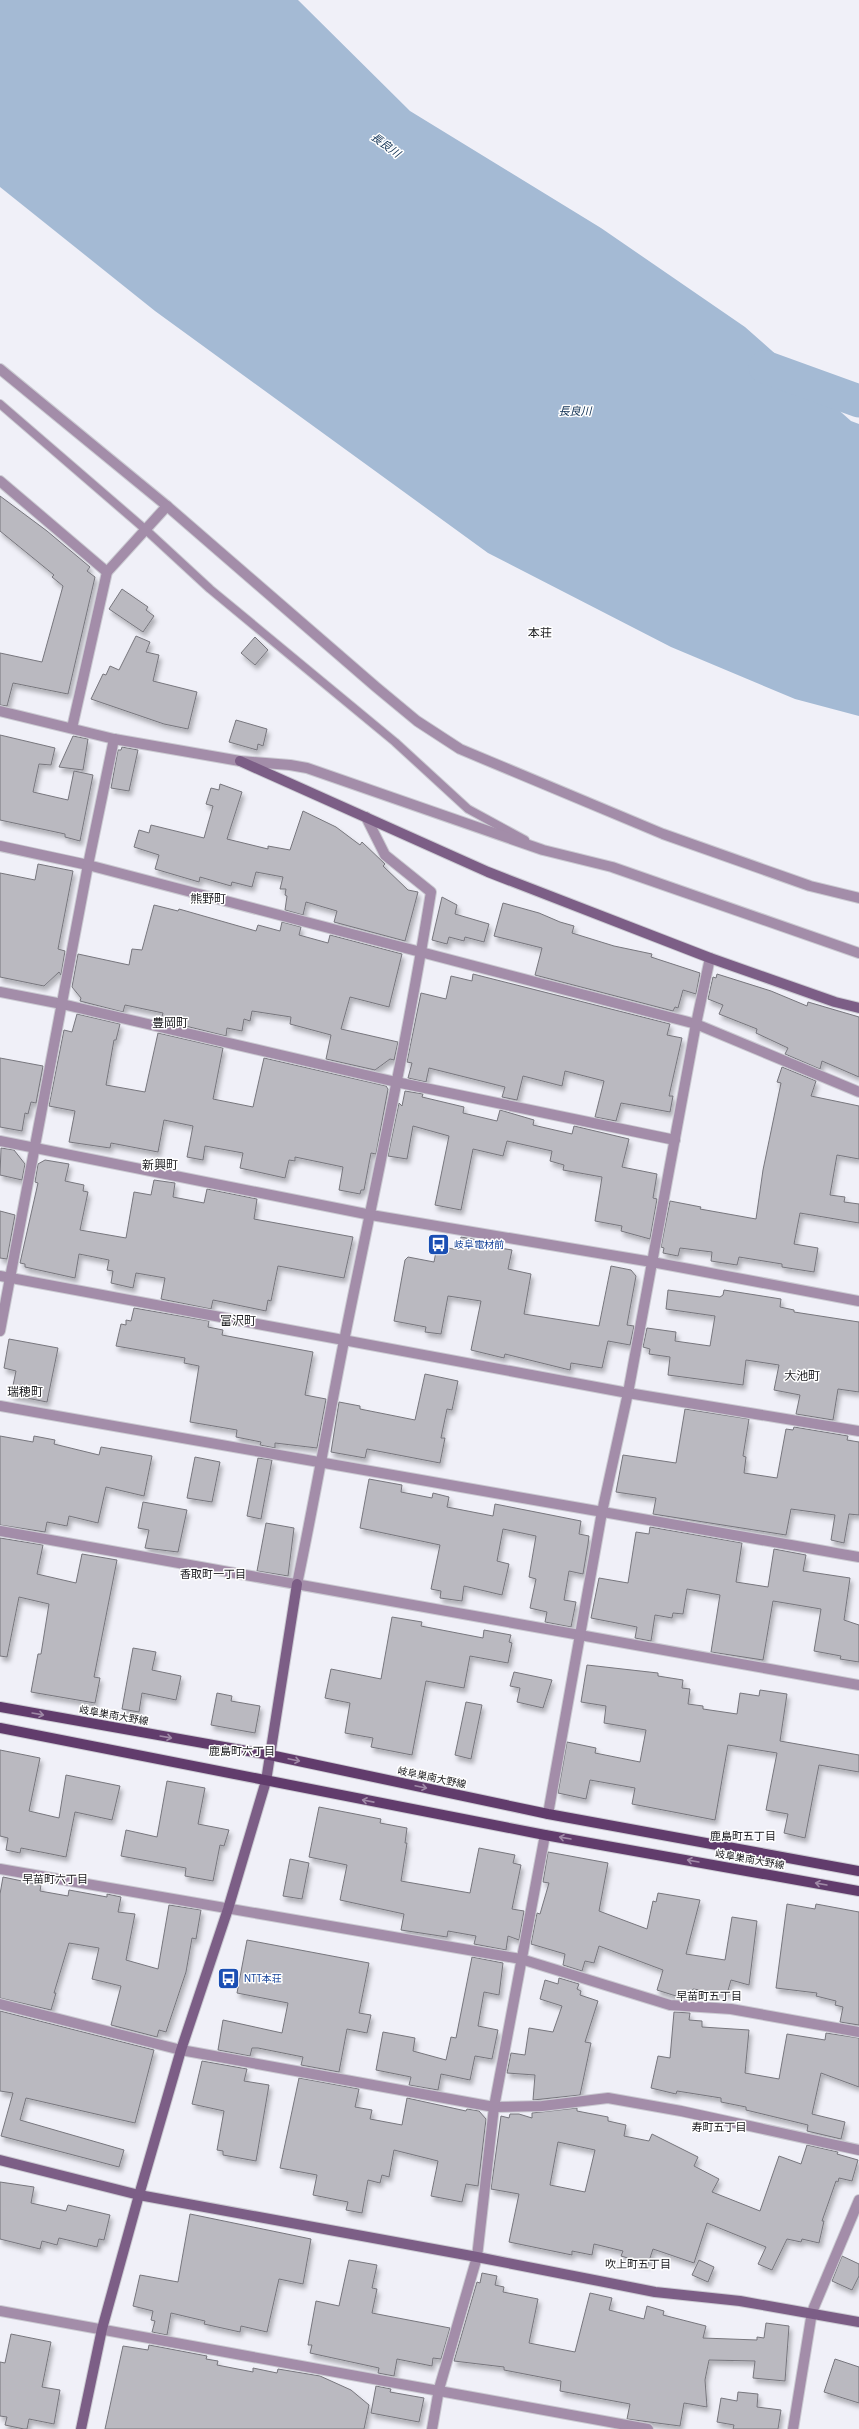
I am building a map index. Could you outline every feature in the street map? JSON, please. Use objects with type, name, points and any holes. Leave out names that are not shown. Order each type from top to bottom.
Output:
[{"type":"main road","name":"岐阜巣南大野線","points":[[0,1707],[270,1755],[548,1814],[859,1871]]},
{"type":"main road","name":"岐阜巣南大野線","points":[[0,1728],[545,1835],[859,1891]]},
{"type":"street","points":[[0,369],[167,506],[417,721],[460,749],[663,834],[810,886],[859,898]]},
{"type":"street","points":[[0,481],[107,572]]},
{"type":"street","points":[[72,728],[107,572],[167,506]]},
{"type":"street","points":[[0,711],[114,739],[240,761],[290,765],[307,768],[543,850],[612,867],[859,953]]},
{"type":"street","points":[[0,1331],[88,865],[114,739]]},
{"type":"street","points":[[240,761],[488,872],[710,958],[835,1002],[859,1008]]},
{"type":"street","points":[[81,2429],[102,2329],[139,2195],[181,2050],[228,1909],[266,1781],[297,1584],[422,954],[431,892],[385,855],[366,817]]},
{"type":"street","points":[[0,846],[88,865],[422,954],[696,1024],[859,1092]]},
{"type":"street","points":[[548,1814],[582,1635],[602,1512],[628,1393],[674,1140],[710,958]]},
{"type":"street","points":[[0,992],[62,1004],[396,1082],[674,1140]]},
{"type":"street","points":[[0,1141],[371,1215],[652,1262],[859,1301]]},
{"type":"street","points":[[0,1276],[628,1393],[859,1431]]},
{"type":"street","points":[[0,1406],[859,1557]]},
{"type":"street","points":[[0,1531],[859,1685]]},
{"type":"street","points":[[432,2429],[438,2389],[477,2257],[494,2107],[545,1835]]},
{"type":"street","points":[[0,1869],[521,1959],[670,2005],[731,2009],[859,2032]]},
{"type":"street","points":[[0,2004],[181,2050],[494,2107],[542,2106],[608,2098],[681,2110],[859,2150]]},
{"type":"street","points":[[0,2160],[139,2195],[477,2257],[655,2292],[740,2301],[812,2312],[859,2322]]},
{"type":"street","points":[[793,2429],[812,2312],[859,2200]]},
{"type":"street","points":[[0,2311],[438,2389],[648,2429]]},
{"type":"lane","points":[[0,404],[146,530],[210,589],[395,742],[468,809],[543,850]]},
{"type":"water","name":"長良川","points":[[0,0],[298,0],[410,111],[601,228],[745,327],[851,421],[859,424],[859,716],[795,699],[671,647],[488,553],[155,311],[0,187]]},
{"type":"building","points":[[0,496],[47,531],[90,567],[87,571],[95,577],[68,694],[13,683],[7,706],[0,705],[0,653],[42,662],[63,586],[52,577],[54,575],[0,531]]},
{"type":"building","points":[[122,589],[148,607],[146,610],[154,616],[143,632],[109,609]]},
{"type":"building","points":[[136,636],[150,642],[146,652],[159,655],[153,681],[197,692],[188,729],[164,724],[91,699],[103,674],[106,675],[110,666],[119,670]]},
{"type":"building","points":[[255,637],[268,650],[255,665],[241,653]]},
{"type":"building","points":[[236,720],[267,729],[263,746],[258,744],[257,750],[229,742]]},
{"type":"building","points":[[0,735],[55,748],[51,765],[39,764],[33,792],[68,800],[74,771],[93,775],[80,841],[65,837],[65,834],[0,820]]},
{"type":"building","points":[[73,736],[88,739],[83,770],[59,767]]},
{"type":"building","points":[[122,747],[138,750],[129,791],[111,788],[118,750],[121,750]]},
{"type":"building","points":[[220,784],[242,792],[227,839],[268,849],[268,846],[290,850],[303,811],[336,827],[360,845],[362,842],[385,864],[383,866],[408,890],[418,892],[405,941],[334,922],[337,911],[306,902],[303,915],[285,910],[287,896],[285,895],[286,889],[280,889],[283,877],[256,872],[252,887],[232,882],[231,886],[200,877],[199,882],[155,869],[159,855],[134,847],[139,830],[149,833],[151,825],[204,838],[213,806],[206,804],[211,788],[219,790]]},
{"type":"building","points":[[38,864],[73,871],[58,949],[65,951],[61,975],[59,972],[44,986],[0,977],[0,873],[35,880]]},
{"type":"building","points":[[442,897],[457,905],[455,914],[489,924],[484,942],[465,937],[464,941],[449,937],[447,944],[432,940]]},
{"type":"building","points":[[503,903],[539,913],[574,926],[572,933],[614,946],[652,954],[651,957],[700,973],[696,994],[683,990],[678,1008],[675,1007],[673,1011],[535,975],[542,948],[494,936]]},
{"type":"building","points":[[154,905],[178,911],[179,909],[256,931],[258,925],[280,931],[282,922],[301,927],[299,935],[328,943],[330,935],[402,954],[389,1007],[350,997],[341,1029],[398,1042],[394,1060],[390,1059],[375,1070],[326,1059],[331,1035],[290,1024],[291,1017],[252,1011],[250,1021],[244,1019],[242,1031],[227,1028],[226,1036],[161,1020],[163,1013],[125,1005],[123,1012],[80,1001],[81,998],[72,987],[78,954],[129,965],[132,949],[142,950]]},
{"type":"building","points":[[473,974],[670,1024],[667,1035],[682,1038],[669,1096],[673,1096],[670,1112],[621,1103],[616,1121],[595,1117],[604,1081],[565,1071],[562,1086],[523,1076],[517,1100],[502,1097],[505,1087],[429,1068],[426,1082],[408,1078],[412,1063],[407,1062],[421,993],[446,999],[451,976],[472,981]]},
{"type":"building","points":[[717,974],[771,991],[807,1006],[808,1002],[859,1017],[859,1077],[822,1061],[820,1069],[785,1054],[788,1048],[756,1033],[757,1029],[719,1014],[723,1005],[708,999],[713,977],[716,978]]},
{"type":"building","points":[[77,1014],[120,1024],[116,1040],[114,1040],[106,1085],[145,1092],[158,1033],[223,1048],[213,1099],[253,1107],[264,1058],[386,1086],[388,1089],[376,1154],[371,1153],[364,1190],[361,1190],[360,1194],[339,1190],[343,1167],[295,1157],[295,1161],[289,1160],[285,1178],[240,1168],[243,1153],[205,1146],[203,1160],[187,1157],[193,1126],[164,1120],[158,1152],[111,1143],[110,1148],[69,1142],[75,1111],[49,1106],[64,1030],[72,1032]]},
{"type":"building","points":[[0,1058],[43,1066],[36,1103],[31,1102],[28,1114],[25,1113],[22,1131],[0,1127]]},
{"type":"building","points":[[782,1067],[816,1081],[811,1096],[859,1106],[859,1159],[837,1155],[830,1195],[845,1197],[844,1202],[859,1204],[859,1223],[800,1213],[794,1244],[818,1248],[814,1272],[782,1267],[782,1264],[739,1257],[737,1265],[711,1261],[712,1252],[680,1248],[678,1256],[663,1253],[664,1248],[661,1247],[670,1201],[701,1207],[700,1209],[756,1219],[763,1170],[781,1083],[777,1082]]},
{"type":"building","points":[[405,1091],[423,1094],[422,1097],[464,1107],[463,1113],[497,1121],[500,1110],[534,1120],[533,1125],[572,1134],[574,1126],[629,1139],[622,1167],[657,1174],[653,1198],[657,1199],[650,1239],[621,1231],[622,1226],[595,1221],[602,1177],[563,1170],[564,1165],[550,1161],[552,1151],[507,1141],[503,1156],[473,1149],[461,1210],[435,1205],[449,1136],[413,1126],[407,1159],[388,1156],[399,1103],[402,1106]]},
{"type":"building","points":[[1,1148],[14,1150],[25,1164],[22,1180],[0,1175]]},
{"type":"building","points":[[45,1160],[69,1164],[65,1181],[84,1185],[83,1191],[88,1192],[80,1230],[126,1238],[134,1192],[151,1195],[154,1180],[175,1183],[173,1197],[204,1203],[207,1189],[257,1199],[254,1219],[353,1237],[344,1278],[278,1266],[271,1301],[268,1300],[266,1311],[213,1300],[211,1309],[161,1299],[165,1278],[136,1273],[133,1288],[111,1283],[113,1271],[107,1270],[109,1260],[79,1254],[75,1278],[25,1267],[25,1264],[20,1263],[38,1183],[35,1182],[38,1164]]},
{"type":"building","points":[[0,1211],[15,1215],[7,1259],[0,1258]]},
{"type":"building","points":[[461,1237],[478,1240],[477,1244],[512,1250],[508,1269],[531,1274],[524,1314],[599,1326],[611,1266],[631,1270],[636,1276],[627,1325],[634,1326],[630,1345],[608,1341],[602,1368],[571,1363],[570,1370],[505,1354],[504,1358],[471,1350],[481,1301],[448,1296],[441,1334],[425,1332],[426,1327],[394,1321],[405,1260],[408,1257],[434,1262],[437,1246],[459,1250]]},
{"type":"building","points":[[668,1290],[720,1297],[723,1295],[724,1290],[781,1299],[780,1307],[794,1310],[794,1312],[859,1322],[859,1392],[838,1389],[833,1420],[796,1414],[800,1395],[774,1390],[779,1365],[746,1360],[743,1385],[668,1375],[670,1357],[649,1354],[650,1349],[643,1347],[647,1328],[676,1332],[675,1341],[710,1346],[715,1316],[666,1309]]},
{"type":"building","points":[[134,1308],[209,1321],[208,1327],[223,1330],[222,1335],[313,1352],[305,1395],[326,1399],[317,1448],[275,1443],[275,1448],[260,1445],[261,1442],[236,1437],[237,1430],[190,1422],[199,1366],[184,1363],[185,1358],[116,1346],[121,1324],[126,1325],[126,1320],[131,1321]]},
{"type":"building","points":[[9,1339],[58,1348],[47,1402],[11,1395],[16,1371],[4,1368]]},
{"type":"building","points":[[425,1374],[458,1381],[452,1410],[447,1409],[441,1438],[445,1438],[440,1463],[367,1449],[365,1458],[331,1452],[339,1402],[360,1406],[360,1409],[415,1420]]},
{"type":"building","points":[[685,1409],[749,1419],[743,1456],[746,1457],[744,1473],[777,1478],[786,1429],[793,1430],[794,1427],[848,1436],[847,1440],[859,1442],[859,1515],[849,1514],[844,1543],[831,1540],[835,1515],[791,1509],[786,1535],[653,1514],[656,1498],[616,1492],[623,1455],[676,1463]]},
{"type":"building","points":[[0,1436],[33,1442],[34,1436],[55,1440],[54,1444],[99,1455],[101,1447],[152,1456],[144,1496],[106,1487],[98,1523],[69,1516],[67,1526],[47,1522],[45,1532],[0,1525]]},
{"type":"building","points":[[195,1457],[220,1462],[212,1502],[187,1498]]},
{"type":"building","points":[[258,1458],[272,1460],[261,1519],[247,1516]]},
{"type":"building","points":[[369,1479],[402,1485],[401,1492],[432,1498],[433,1493],[449,1497],[447,1507],[493,1516],[495,1504],[581,1521],[579,1534],[589,1536],[583,1574],[569,1571],[564,1600],[576,1602],[571,1627],[545,1622],[547,1612],[530,1608],[536,1579],[529,1577],[536,1536],[503,1529],[497,1561],[509,1564],[502,1595],[464,1586],[462,1601],[440,1598],[441,1591],[431,1589],[440,1545],[360,1528]]},
{"type":"building","points":[[143,1502],[187,1510],[178,1552],[145,1548],[149,1530],[138,1528]]},
{"type":"building","points":[[266,1523],[294,1528],[288,1576],[257,1571]]},
{"type":"building","points":[[650,1527],[742,1543],[736,1582],[768,1587],[774,1549],[806,1555],[803,1571],[850,1578],[844,1620],[859,1625],[859,1662],[840,1659],[841,1656],[814,1651],[821,1609],[773,1601],[763,1660],[711,1652],[720,1595],[687,1589],[683,1614],[673,1613],[672,1618],[655,1615],[651,1641],[635,1638],[637,1627],[591,1618],[599,1578],[628,1583],[636,1532],[649,1534]]},
{"type":"building","points":[[0,1538],[43,1545],[37,1574],[76,1583],[82,1554],[117,1560],[94,1677],[100,1678],[95,1703],[31,1692],[38,1654],[41,1654],[49,1604],[19,1597],[7,1657],[0,1656]]},
{"type":"building","points":[[392,1617],[422,1622],[421,1626],[483,1638],[484,1630],[511,1635],[509,1642],[512,1643],[508,1663],[470,1656],[464,1688],[426,1681],[412,1755],[371,1747],[373,1738],[345,1733],[350,1703],[325,1698],[331,1669],[381,1679]]},
{"type":"building","points":[[133,1648],[156,1652],[152,1670],[181,1676],[176,1700],[142,1693],[139,1712],[122,1709]]},
{"type":"building","points":[[587,1665],[658,1673],[658,1676],[683,1680],[682,1688],[690,1689],[688,1704],[703,1706],[703,1709],[737,1714],[740,1693],[759,1696],[760,1690],[787,1694],[780,1741],[859,1755],[859,1772],[819,1765],[805,1838],[784,1833],[788,1814],[766,1810],[777,1753],[728,1745],[715,1820],[632,1804],[635,1788],[590,1780],[586,1799],[558,1793],[567,1742],[596,1748],[595,1753],[640,1762],[646,1730],[604,1723],[606,1706],[581,1702]]},
{"type":"building","points":[[514,1672],[552,1680],[543,1708],[517,1702],[520,1688],[510,1686]]},
{"type":"building","points":[[217,1693],[232,1696],[231,1701],[260,1706],[255,1733],[211,1725]]},
{"type":"building","points":[[466,1702],[482,1705],[471,1759],[455,1755]]},
{"type":"building","points":[[0,1750],[40,1758],[29,1811],[59,1818],[66,1775],[120,1786],[112,1820],[75,1812],[66,1857],[21,1848],[20,1853],[6,1850],[8,1838],[0,1836]]},
{"type":"building","points":[[167,1781],[205,1788],[198,1824],[229,1830],[224,1846],[220,1845],[213,1881],[185,1876],[186,1868],[121,1856],[126,1830],[157,1837]]},
{"type":"building","points":[[319,1807],[381,1819],[380,1823],[407,1828],[405,1843],[407,1843],[401,1881],[470,1893],[479,1848],[515,1855],[513,1863],[521,1865],[512,1909],[524,1911],[519,1940],[508,1936],[506,1950],[474,1944],[476,1936],[448,1931],[447,1937],[401,1930],[404,1914],[340,1900],[347,1865],[309,1857]]},
{"type":"building","points":[[548,1852],[608,1863],[599,1911],[647,1929],[653,1901],[656,1902],[658,1893],[700,1900],[686,1954],[725,1960],[732,1917],[757,1921],[749,1985],[731,1980],[727,1994],[693,1989],[691,2000],[676,1999],[676,1996],[657,1990],[663,1970],[599,1946],[594,1963],[585,1961],[582,1971],[563,1965],[565,1954],[531,1944],[537,1913],[540,1914],[549,1883],[543,1882]]},
{"type":"building","points":[[290,1859],[309,1863],[302,1899],[283,1896]]},
{"type":"building","points":[[3,1877],[41,1885],[40,1891],[68,1896],[69,1890],[107,1897],[107,1894],[121,1897],[118,1912],[135,1914],[126,1960],[158,1969],[169,1905],[201,1910],[196,1939],[192,1938],[186,1972],[166,2032],[159,2030],[157,2037],[111,2025],[121,1986],[92,1979],[99,1948],[69,1943],[54,1993],[56,1993],[51,2010],[0,1998],[0,1894]]},
{"type":"building","points":[[787,1904],[815,1909],[816,1904],[859,1912],[859,2025],[840,2022],[843,2007],[835,2005],[836,2001],[816,1996],[817,1993],[776,1988]]},
{"type":"building","points":[[247,1940],[369,1963],[359,2013],[371,2015],[367,2033],[347,2029],[339,2072],[301,2065],[303,2057],[258,2048],[252,2048],[250,2056],[218,2050],[223,2020],[282,2033],[288,2003],[237,1993]]},
{"type":"building","points":[[472,1957],[503,1963],[499,1995],[484,1992],[478,2026],[498,2030],[492,2059],[475,2056],[470,2080],[441,2074],[438,2090],[409,2085],[411,2077],[376,2070],[383,2032],[415,2038],[413,2051],[446,2060],[451,2037],[456,2038]]},
{"type":"building","points":[[559,1978],[579,1984],[577,1989],[581,1991],[580,1995],[598,2001],[585,2042],[591,2043],[580,2095],[533,2100],[535,2075],[507,2073],[511,2053],[525,2055],[529,2028],[553,2032],[562,2006],[540,1999],[545,1980],[558,1984]]},
{"type":"building","points":[[0,2011],[154,2050],[135,2123],[26,2098],[20,2120],[124,2150],[119,2167],[1,2136],[13,2093],[0,2091]]},
{"type":"building","points":[[674,2012],[690,2013],[689,2020],[702,2021],[702,2027],[749,2030],[745,2073],[779,2079],[787,2034],[825,2040],[826,2033],[859,2038],[859,2087],[821,2073],[812,2114],[845,2122],[841,2139],[807,2131],[808,2125],[746,2110],[746,2107],[721,2102],[721,2098],[677,2091],[676,2094],[651,2088],[658,2056],[670,2058]]},
{"type":"building","points":[[202,2061],[247,2069],[244,2081],[269,2085],[256,2161],[223,2155],[223,2151],[217,2150],[224,2111],[192,2104]]},
{"type":"building","points":[[299,2078],[359,2089],[355,2107],[372,2110],[370,2119],[402,2125],[407,2098],[466,2111],[467,2109],[479,2111],[486,2119],[478,2186],[466,2184],[462,2202],[431,2196],[438,2161],[394,2150],[389,2177],[382,2175],[380,2183],[368,2180],[362,2213],[346,2210],[348,2202],[313,2195],[317,2175],[280,2168]]},
{"type":"building","points":[[577,2108],[577,2111],[608,2117],[608,2121],[626,2125],[624,2136],[649,2141],[652,2134],[698,2157],[694,2166],[719,2179],[712,2192],[760,2211],[779,2156],[801,2164],[807,2145],[838,2152],[837,2154],[858,2160],[852,2181],[839,2178],[838,2182],[836,2181],[822,2221],[824,2221],[819,2243],[802,2239],[801,2242],[787,2239],[772,2270],[758,2264],[766,2247],[707,2223],[694,2263],[653,2249],[648,2264],[621,2256],[623,2251],[594,2244],[592,2255],[572,2251],[572,2255],[509,2242],[519,2194],[491,2189],[501,2116],[509,2118],[510,2114],[519,2114],[532,2118],[532,2113]],"holes":[[[558,2142],[595,2150],[585,2192],[550,2185]]]},
{"type":"building","points":[[0,2182],[34,2187],[31,2203],[66,2211],[68,2205],[110,2215],[104,2240],[99,2239],[97,2247],[59,2238],[57,2245],[42,2241],[40,2249],[0,2239]]},
{"type":"building","points":[[190,2214],[311,2239],[303,2284],[279,2279],[267,2332],[241,2326],[240,2332],[204,2324],[205,2321],[171,2313],[167,2335],[152,2332],[155,2321],[151,2320],[153,2311],[133,2306],[140,2275],[178,2282]]},
{"type":"building","points":[[842,2256],[859,2264],[859,2276],[852,2290],[832,2281]]},
{"type":"building","points":[[349,2260],[377,2265],[372,2288],[377,2289],[372,2313],[450,2328],[441,2359],[433,2358],[432,2366],[397,2359],[394,2376],[378,2373],[379,2368],[310,2353],[312,2345],[308,2345],[316,2301],[339,2306]]},
{"type":"building","points":[[699,2260],[714,2267],[708,2282],[692,2275]]},
{"type":"building","points":[[482,2273],[497,2276],[495,2285],[504,2287],[503,2292],[538,2299],[529,2343],[575,2352],[590,2293],[612,2298],[609,2310],[644,2319],[647,2306],[664,2311],[663,2315],[706,2326],[703,2338],[757,2340],[757,2337],[764,2338],[766,2323],[789,2326],[785,2381],[753,2378],[755,2361],[709,2360],[705,2380],[707,2407],[684,2403],[680,2426],[627,2419],[630,2404],[560,2391],[561,2381],[504,2370],[504,2367],[454,2361],[477,2282],[480,2283]]},
{"type":"building","points":[[11,2334],[51,2342],[42,2387],[60,2390],[54,2424],[29,2419],[27,2429],[24,2429],[5,2425],[7,2417],[0,2416],[0,2362],[5,2363]]},
{"type":"building","points":[[149,2345],[207,2356],[206,2359],[218,2361],[217,2365],[253,2372],[253,2368],[277,2373],[278,2369],[320,2376],[351,2390],[369,2405],[364,2429],[105,2429],[123,2346],[148,2350]]},
{"type":"building","points":[[835,2359],[859,2367],[859,2403],[824,2392]]},
{"type":"building","points":[[376,2386],[391,2389],[390,2392],[424,2398],[419,2422],[371,2413]]},
{"type":"building","points":[[738,2392],[758,2394],[757,2407],[781,2410],[778,2429],[733,2429],[734,2425],[717,2422],[721,2398],[737,2401]]},
{"type":"waterway","name":"長良川","points":[[765,367],[859,401]]},
{"type":"place","name":"岐阜電材前","points":[[438,1244]]},
{"type":"place","name":"NTT本荘","points":[[229,1978]]},
{"type":"district","name":"本荘","points":[[540,633]]},
{"type":"district","name":"熊野町","points":[[208,899]]},
{"type":"district","name":"豊岡町","points":[[170,1023]]},
{"type":"district","name":"新興町","points":[[160,1165]]},
{"type":"district","name":"富沢町","points":[[238,1321]]},
{"type":"district","name":"大池町","points":[[802,1376]]},
{"type":"district","name":"瑞穂町","points":[[25,1392]]},
{"type":"district","name":"香取町一丁目","points":[[213,1574]]},
{"type":"district","name":"鹿島町六丁目","points":[[242,1751]]},
{"type":"district","name":"鹿島町五丁目","points":[[743,1836]]},
{"type":"district","name":"早苗町六丁目","points":[[55,1879]]},
{"type":"district","name":"早苗町五丁目","points":[[709,1996]]},
{"type":"district","name":"寿町五丁目","points":[[719,2127]]},
{"type":"district","name":"吹上町五丁目","points":[[638,2264]]}]
